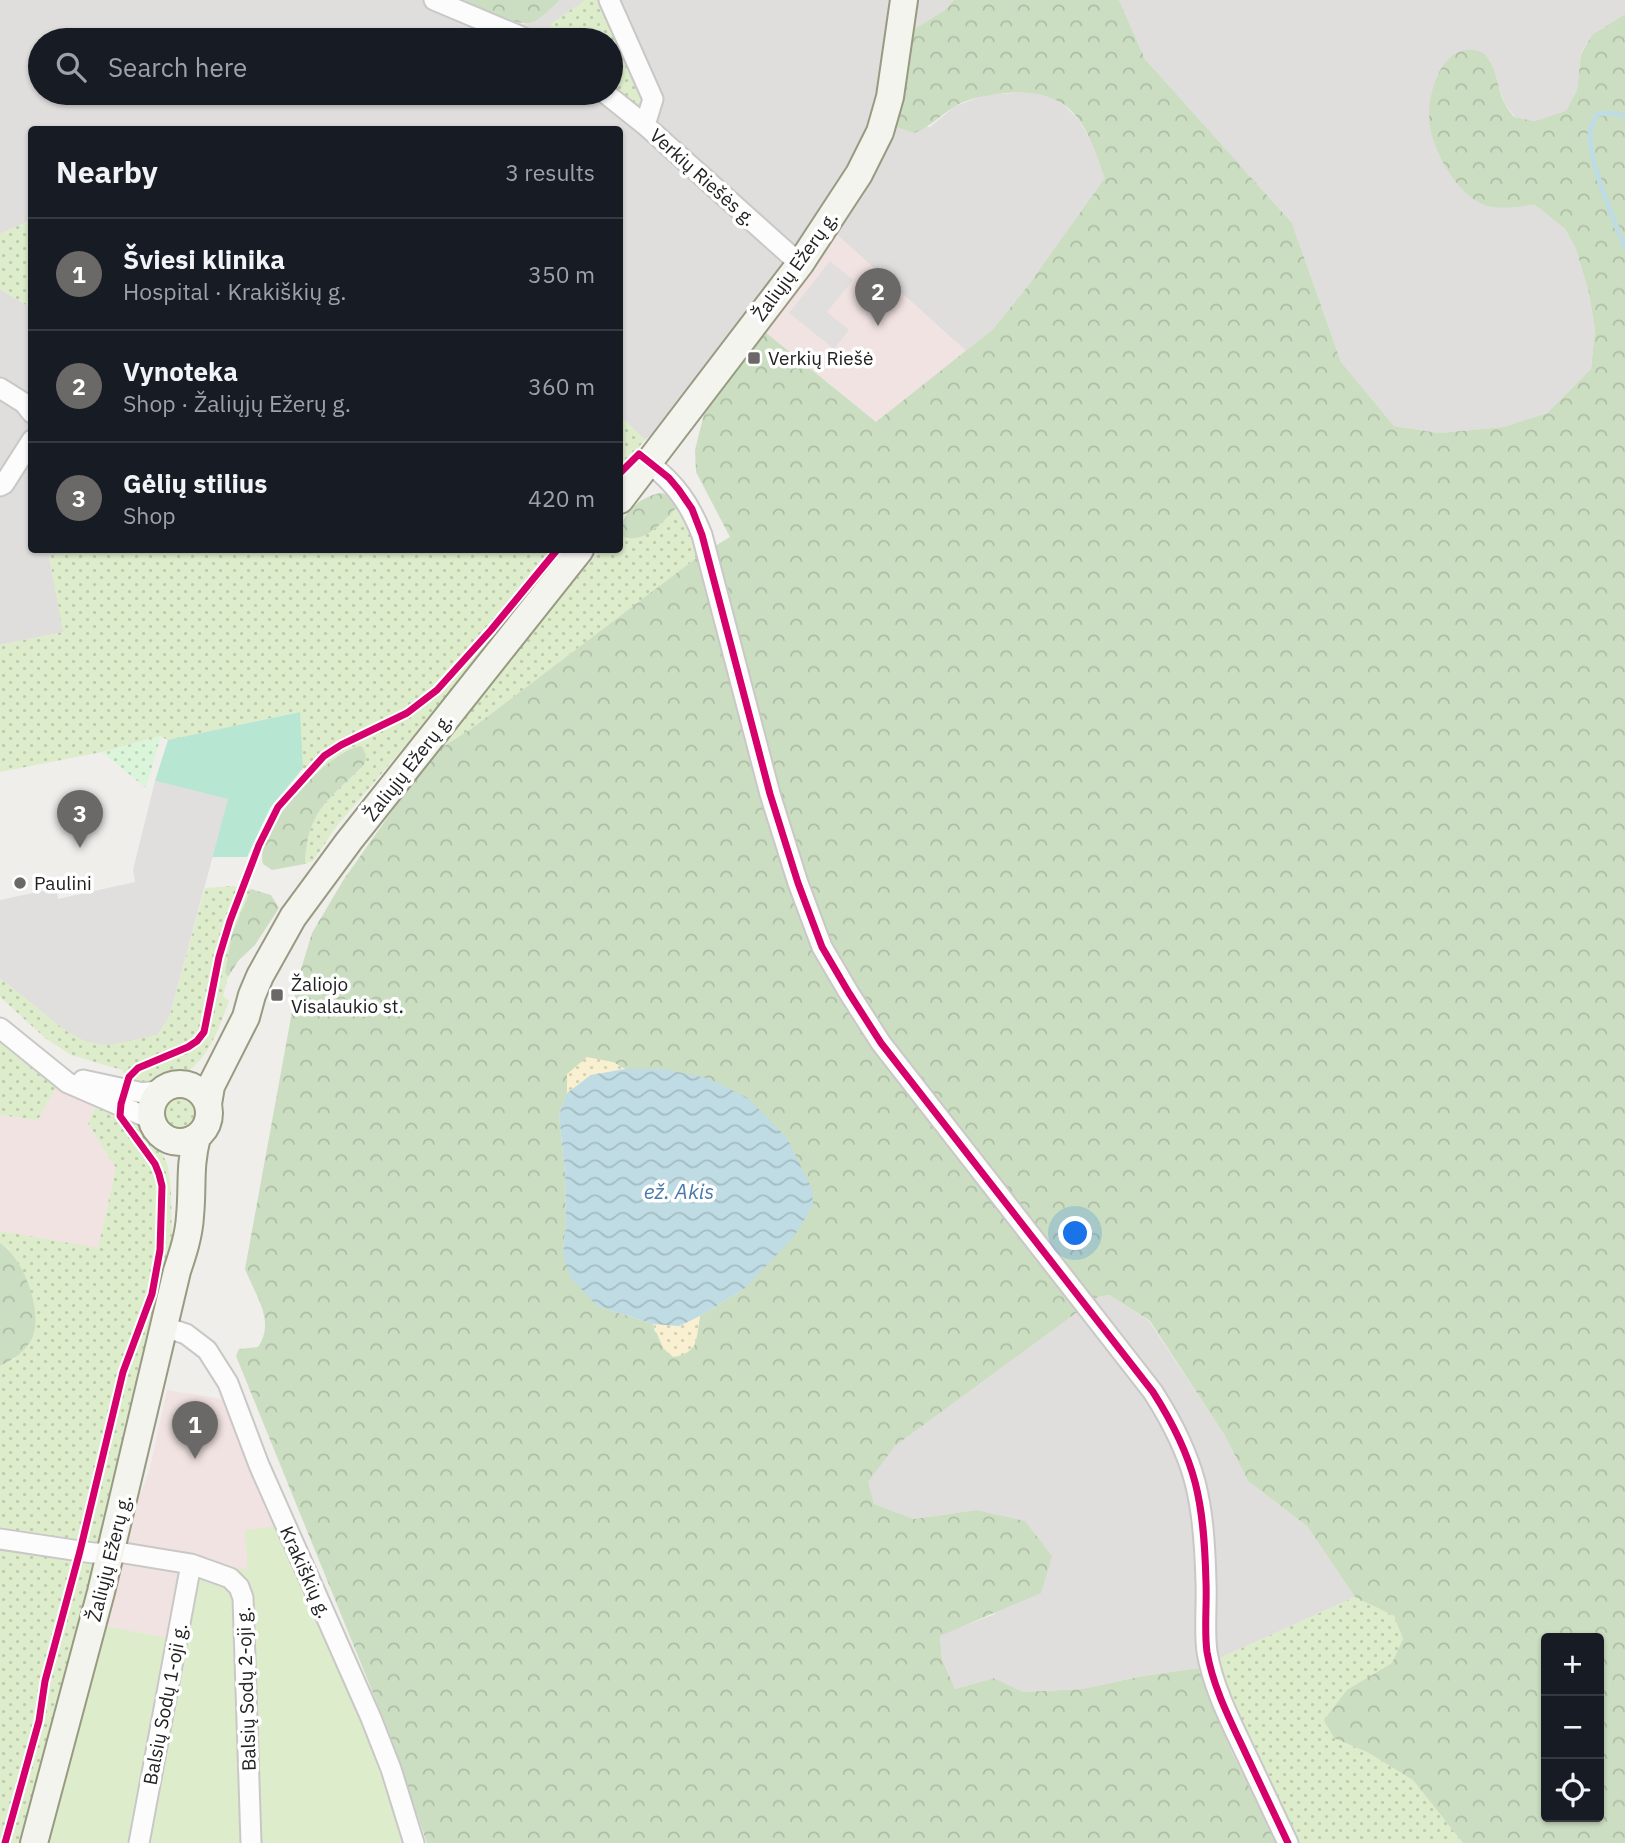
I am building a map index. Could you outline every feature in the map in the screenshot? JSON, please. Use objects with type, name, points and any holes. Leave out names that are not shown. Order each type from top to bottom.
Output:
[{"type":"main road","name":"Žaliųjų Ežerų g.","points":[[623,496],[800,264],[859,174],[880,131],[890,97],[904,0]]},
{"type":"main road","name":"Žaliųjų Ežerų g.","points":[[208,1104],[211,1086],[246,1017],[252,995],[273,950],[293,917],[578,553]]},
{"type":"main road","name":"Žaliųjų Ežerų g.","points":[[174,1086],[204,1063],[236,1012],[252,995]]},
{"type":"main road","points":[[174,1086],[198,1089],[208,1104],[207,1126],[197,1137],[179,1143],[161,1136],[151,1119],[155,1098],[174,1086]]},
{"type":"main road","name":"Žaliųjų Ežerų g.","points":[[34,1843],[111,1552],[189,1228],[191,1160],[197,1137]]},
{"type":"main road","name":"Žaliųjų Ežerų g.","points":[[169,1141],[175,1176],[177,1271]]},
{"type":"street","points":[[434,0],[500,28]]},
{"type":"street","points":[[609,0],[621,28]]},
{"type":"street","points":[[623,32],[653,99],[645,125]]},
{"type":"street","name":"Verkių Riešės g.","points":[[620,105],[800,264]]},
{"type":"street","points":[[0,388],[28,408]]},
{"type":"street","points":[[0,486],[4,484],[28,446]]},
{"type":"street","points":[[649,463],[669,478],[692,509],[702,535],[770,794],[798,883],[822,947],[881,1043],[1153,1392],[1183,1444],[1196,1480],[1202,1508],[1207,1651],[1216,1685],[1232,1725],[1288,1843]]},
{"type":"street","points":[[0,1028],[80,1090],[121,1104],[151,1119]]},
{"type":"street","points":[[52,1070],[144,1093],[174,1086]]},
{"type":"street","name":"Krakiškių g.","points":[[165,1327],[186,1334],[207,1350],[228,1383],[259,1465],[371,1718],[391,1769],[414,1843]]},
{"type":"street","name":"Balsių Sodų 2-oji g.","points":[[0,1539],[191,1564],[230,1578],[239,1587],[243,1598],[251,1843]]},
{"type":"street","name":"Balsių Sodų 1-oji g.","points":[[139,1843],[191,1564]]},
{"type":"shaded area","points":[[0,0],[464,0],[524,24],[534,21],[560,0],[898,0],[878,112],[845,182],[682,409],[645,440],[623,419],[623,126],[28,126],[28,221],[0,234]]},
{"type":"shaded area","points":[[916,0],[954,0],[945,10],[911,31]]},
{"type":"shaded area","points":[[1119,0],[1625,0],[1625,14],[1592,35],[1581,53],[1577,90],[1566,112],[1535,121],[1515,117],[1505,104],[1489,58],[1503,207],[1535,205],[1565,229],[1576,249],[1589,293],[1595,330],[1591,369],[1547,413],[1503,427],[1439,433],[1394,426],[1341,362],[1292,223],[1145,59]]},
{"type":"shaded area","points":[[1027,92],[1057,98],[1079,120],[1094,146],[1106,178],[1027,287],[992,330],[966,351],[835,233],[867,187],[894,126],[930,127],[954,107],[984,95]]},
{"type":"shaded area","points":[[835,233],[966,351],[876,422],[764,331]]},
{"type":"shaded area","points":[[830,261],[853,280],[827,312],[849,330],[834,349],[789,313]]},
{"type":"shaded area","points":[[0,289],[28,306],[28,553],[61,553],[49,557],[64,632],[0,645]]},
{"type":"shaded area","points":[[155,781],[228,799],[169,1018],[157,1035],[109,1045],[87,1042],[66,1031],[0,978],[0,900],[56,888],[58,899],[135,882],[133,870]]},
{"type":"shaded area","points":[[58,1084],[97,1102],[88,1124],[116,1168],[98,1249],[0,1231],[0,1115],[38,1120]]},
{"type":"shaded area","points":[[1109,1295],[1149,1321],[1225,1436],[1248,1481],[1307,1526],[1355,1597],[1198,1668],[1082,1689],[1023,1692],[994,1678],[955,1689],[942,1659],[940,1635],[995,1614],[976,1510],[914,1519],[874,1504],[867,1482],[895,1446],[1098,1297]]},
{"type":"shaded area","points":[[167,1390],[228,1400],[277,1526],[249,1570],[170,1638],[99,1625],[130,1519],[149,1472]]},
{"type":"green space","points":[[464,0],[560,0],[533,22],[526,23],[498,16]]},
{"type":"green space","points":[[585,0],[603,0],[615,28],[551,28],[552,23]]},
{"type":"green space","points":[[954,0],[1119,0],[1145,59],[1292,223],[1341,362],[1394,426],[1439,433],[1503,427],[1547,413],[1591,369],[1595,330],[1589,293],[1576,249],[1565,229],[1535,205],[1502,208],[1482,204],[1464,191],[1448,171],[1436,148],[1430,126],[1430,101],[1439,73],[1455,53],[1467,50],[1481,52],[1490,61],[1505,104],[1514,117],[1535,121],[1566,111],[1577,90],[1581,54],[1592,35],[1625,14],[1625,1843],[1463,1843],[1413,1780],[1367,1752],[1334,1738],[1324,1720],[1347,1690],[1392,1663],[1403,1639],[1394,1616],[1355,1597],[1307,1526],[1248,1481],[1225,1436],[1150,1321],[1109,1295],[1098,1297],[895,1446],[868,1482],[874,1504],[914,1519],[976,1510],[1025,1521],[1052,1556],[1041,1593],[940,1636],[942,1659],[955,1689],[994,1678],[1023,1692],[1082,1689],[1198,1668],[1233,1755],[1278,1843],[427,1843],[388,1730],[236,1356],[239,1349],[258,1347],[265,1328],[262,1308],[245,1269],[298,979],[312,933],[344,879],[433,753],[471,729],[699,556],[730,537],[696,472],[695,450],[706,406],[764,331],[876,422],[992,330],[1027,287],[1105,178],[1091,141],[1074,113],[1047,96],[1006,93],[986,96],[960,104],[914,133],[894,126],[911,31],[945,10]],"holes":[[[613,1062],[625,1069],[664,1069],[744,1289],[700,1316],[694,1347],[655,1332],[653,1324],[597,1306],[563,1252],[566,1224],[565,1174],[559,1115],[567,1093],[567,1074]]]},
{"type":"green space","points":[[623,46],[646,98],[637,104],[623,94]]},
{"type":"green space","points":[[28,221],[28,306],[0,289],[0,234]]},
{"type":"green space","points":[[623,419],[645,440],[623,465]]},
{"type":"green space","points":[[668,494],[679,505],[645,535],[638,538],[623,537],[623,520],[627,514],[639,502],[653,495]]},
{"type":"green space","points":[[679,505],[688,515],[699,556],[471,729],[433,753],[598,553],[623,553],[623,537],[628,539]]},
{"type":"green space","points":[[60,553],[558,553],[541,586],[336,827],[313,861],[305,864],[310,831],[315,819],[330,798],[363,766],[362,746],[343,752],[317,772],[303,768],[299,712],[168,740],[160,736],[102,752],[0,772],[0,645],[63,632],[49,556]]},
{"type":"green space","points":[[300,712],[303,768],[270,808],[247,857],[212,857],[227,799],[155,781],[168,740]]},
{"type":"green space","points":[[161,736],[146,788],[102,752]]},
{"type":"green space","points":[[361,746],[366,756],[363,766],[330,798],[315,819],[310,831],[305,864],[272,870],[263,864],[263,850],[270,832],[296,794],[331,761]]},
{"type":"green space","points":[[232,886],[251,889],[232,934],[225,972],[228,977],[223,996],[229,1001],[207,1051],[185,1073],[171,1080],[153,1085],[131,1086],[122,1070],[71,1055],[45,1038],[0,997],[0,978],[66,1031],[145,1037],[157,1035],[169,1018],[205,888]]},
{"type":"green space","points":[[251,889],[271,895],[279,908],[255,945],[239,960],[228,977],[225,972],[232,934]]},
{"type":"green space","points":[[0,1042],[42,1076],[58,1084],[38,1120],[0,1115]]},
{"type":"green space","points":[[181,1098],[192,1103],[197,1114],[192,1125],[181,1130],[170,1125],[165,1114],[170,1103]]},
{"type":"green space","points":[[97,1102],[137,1118],[151,1141],[161,1151],[168,1166],[171,1190],[172,1242],[107,1527],[23,1843],[0,1843],[0,1366],[15,1359],[9,1249],[0,1243],[0,1231],[98,1248],[116,1168],[88,1124]]},
{"type":"green space","points":[[0,1243],[17,1261],[24,1274],[34,1304],[35,1318],[30,1342],[16,1356],[0,1366]]},
{"type":"green space","points":[[277,1526],[368,1739],[404,1843],[41,1843],[99,1625],[170,1638],[190,1558],[248,1570],[245,1530]]},
{"type":"green space","points":[[1355,1597],[1394,1616],[1403,1639],[1392,1664],[1348,1690],[1334,1738],[1367,1752],[1413,1780],[1463,1843],[1278,1843],[1233,1755],[1198,1668]]},
{"type":"sand","points":[[587,1057],[613,1062],[625,1069],[591,1075],[567,1093],[567,1074]]},
{"type":"sand","points":[[700,1316],[695,1344],[688,1352],[673,1357],[663,1348],[653,1324],[679,1326]]},
{"type":"water","name":"ež. Akis","points":[[625,1069],[664,1069],[707,1078],[748,1098],[787,1138],[812,1189],[813,1205],[793,1238],[744,1289],[679,1326],[653,1324],[597,1306],[570,1277],[563,1252],[566,1224],[565,1174],[559,1115],[567,1093],[591,1075]]},
{"type":"waterway","points":[[1625,116],[1598,114],[1591,127],[1590,136],[1599,181],[1625,248]]},
{"type":"cycle path","points":[[623,470],[639,454],[669,478],[692,509],[702,535],[770,794],[798,883],[822,947],[881,1043],[1153,1392],[1180,1440],[1189,1461],[1200,1505],[1205,1554],[1206,1644],[1210,1665],[1228,1716],[1288,1843]]},
{"type":"cycle path","points":[[5,1843],[39,1721],[45,1681],[80,1551],[123,1372],[152,1294],[160,1250],[162,1186],[159,1174],[155,1164],[120,1116],[129,1077],[138,1068],[188,1047],[204,1032],[219,957],[230,921],[259,845],[278,807],[324,756],[407,713],[437,690],[555,553]]},
{"type":"place","name":"Vynoteka","points":[[878,326]]},
{"type":"place","name":"Verkių Riešė","points":[[754,358]]},
{"type":"place","name":"Gėlių stilius","points":[[80,848]]},
{"type":"place","name":"Paulini","points":[[20,883]]},
{"type":"place","name":"Žaliojo Visalaukio st.","points":[[277,995]]},
{"type":"place","name":"Šviesi klinika","points":[[195,1459]]}]
